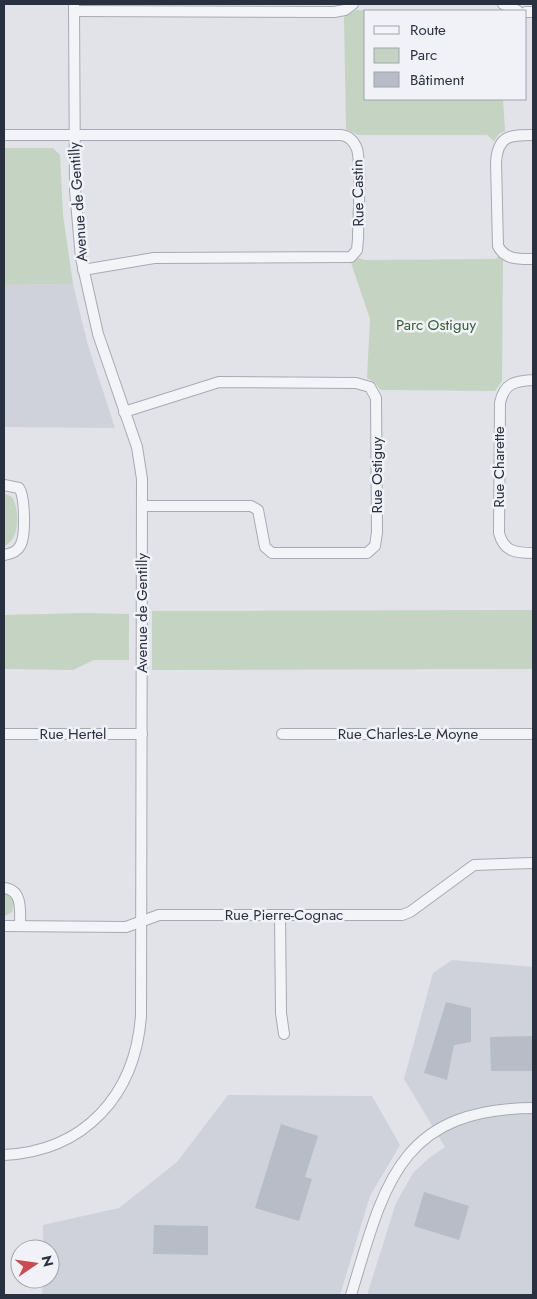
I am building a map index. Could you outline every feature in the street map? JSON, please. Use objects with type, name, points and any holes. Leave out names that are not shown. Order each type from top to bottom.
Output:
[{"type":"street","points":[[74,8],[334,12],[345,10],[353,4]]},
{"type":"street","points":[[503,4],[516,10]]},
{"type":"street","name":"Avenue de Gentilly","points":[[4,1155],[39,1150],[68,1139],[98,1117],[122,1084],[134,1059],[140,1026],[142,922],[142,506],[140,459],[104,353],[83,270],[76,218],[73,136],[74,8]]},
{"type":"street","points":[[4,135],[73,136]]},
{"type":"street","name":"Rue Castin","points":[[73,136],[344,135],[352,141],[358,156],[358,239],[357,250],[351,257],[154,258],[83,270]]},
{"type":"street","points":[[533,135],[512,136],[504,139],[498,148],[496,162],[498,246],[508,257],[533,259]]},
{"type":"street","name":"Rue Charette","points":[[533,380],[517,381],[509,384],[503,392],[499,410],[499,533],[502,542],[511,551],[533,553]]},
{"type":"street","name":"Rue Ostiguy","points":[[124,412],[219,382],[356,383],[370,387],[376,398],[377,532],[375,546],[367,553],[272,553],[265,547],[258,510],[251,506],[142,506]]},
{"type":"street","points":[[4,485],[19,488],[23,501],[22,543],[15,551],[4,554]]},
{"type":"street","name":"Rue Hertel","points":[[4,734],[142,734]]},
{"type":"street","name":"Rue Charles-Le Moyne","points":[[282,734],[533,734]]},
{"type":"street","name":"Rue Pierre-Cognac","points":[[4,926],[126,927],[160,915],[402,915],[415,909],[470,866],[482,863],[533,862]]},
{"type":"street","points":[[4,888],[13,891],[18,898],[20,926]]},
{"type":"street","points":[[280,916],[281,1013],[284,1034]]},
{"type":"street","points":[[351,1295],[382,1197],[394,1174],[410,1153],[439,1130],[468,1116],[495,1110],[533,1108]]},
{"type":"shaded area","points":[[73,284],[87,342],[115,428],[4,427],[4,285]]},
{"type":"shaded area","points":[[452,960],[533,967],[533,1295],[367,1295],[396,1203],[413,1173],[429,1158],[445,1147],[404,1079],[433,973]]},
{"type":"shaded area","points":[[228,1095],[372,1096],[400,1145],[370,1196],[340,1295],[42,1295],[42,1289],[60,1289],[60,1239],[43,1239],[43,1225],[119,1208],[177,1162]]},
{"type":"green space","points":[[356,10],[364,10],[364,100],[503,100],[505,131],[499,134],[494,141],[487,135],[358,135],[346,129],[344,17]]},
{"type":"green space","points":[[4,148],[53,148],[60,155],[63,215],[73,284],[4,285]]},
{"type":"green space","name":"Parc Ostiguy","points":[[498,255],[503,260],[502,381],[495,391],[381,390],[374,382],[367,378],[370,319],[351,263],[359,258],[365,260],[496,259]]},
{"type":"green space","points":[[4,493],[12,497],[15,503],[17,524],[13,538],[4,546]]},
{"type":"green space","points":[[533,610],[533,669],[152,670],[152,611]]},
{"type":"green space","points":[[129,614],[129,660],[94,660],[73,670],[4,669],[4,615]]},
{"type":"green space","points":[[4,893],[10,895],[14,903],[12,912],[5,916]]},
{"type":"building","points":[[446,1002],[471,1008],[471,1042],[454,1045],[447,1080],[424,1073]]},
{"type":"building","points":[[533,1036],[533,1071],[491,1071],[490,1037]]},
{"type":"building","points":[[281,1124],[318,1136],[305,1177],[312,1179],[299,1221],[255,1208]]},
{"type":"building","points":[[424,1192],[469,1206],[459,1240],[414,1226]]},
{"type":"building","points":[[154,1225],[208,1226],[208,1255],[153,1254]]}]
